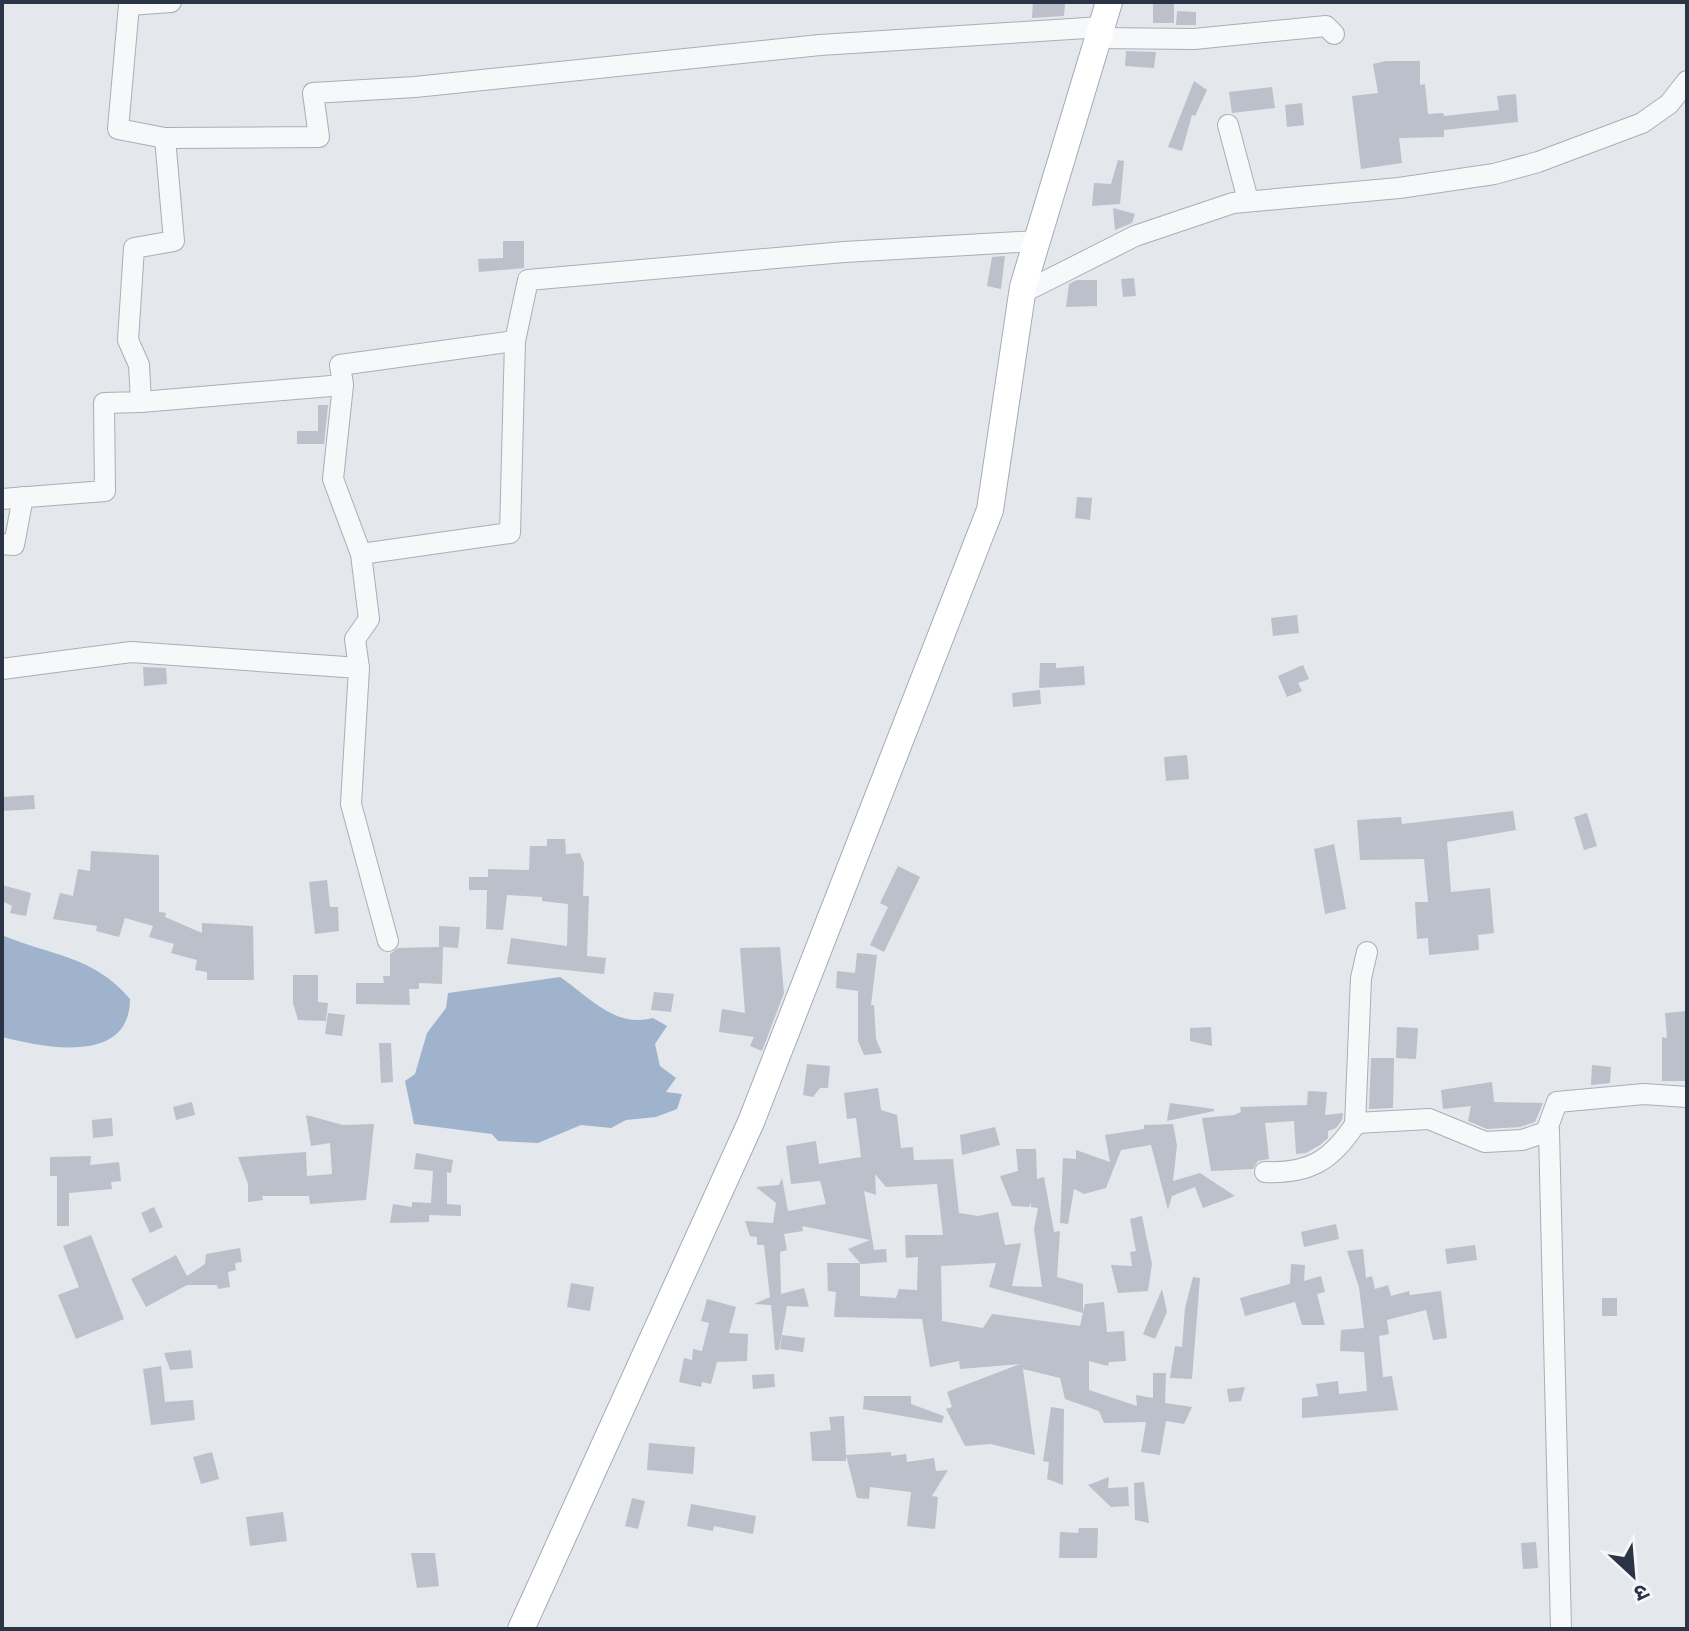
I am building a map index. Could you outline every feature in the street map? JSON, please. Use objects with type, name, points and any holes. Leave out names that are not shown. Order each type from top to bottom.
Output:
[{"type":"main road","points":[[521,1629],[751,1122],[990,510],[1022,293],[1103,22]]},
{"type":"street","points":[[171,2],[129,5],[118,129],[165,138],[319,137],[313,93],[415,87],[820,45],[1103,22],[1194,39],[1326,26],[1334,34]]},
{"type":"street","points":[[1022,293],[1135,236],[1184,217],[1248,200],[1399,188],[1523,166],[1642,123],[1669,104],[1687,81]]},
{"type":"street","points":[[1228,125],[1248,200]]},
{"type":"street","points":[[141,402],[139,365],[128,340],[134,248],[174,241],[165,138]]},
{"type":"street","points":[[361,554],[510,533],[515,341],[528,280],[844,252],[1037,241]]},
{"type":"street","points":[[388,941],[351,804],[359,668],[355,639],[369,619],[361,554],[333,479],[343,385],[340,365],[515,341]]},
{"type":"street","points":[[2,499],[105,491],[104,403],[343,385]]},
{"type":"street","points":[[2,544],[14,545],[23,497]]},
{"type":"street","points":[[2,669],[131,652],[359,668]]},
{"type":"street","points":[[1265,1172],[1293,1173],[1335,1154],[1355,1126],[1361,978],[1367,952]]},
{"type":"street","points":[[1546,1132],[1557,1102],[1644,1094],[1687,1097]]},
{"type":"street","points":[[1355,1126],[1429,1119],[1485,1142],[1522,1140],[1549,1131],[1561,1629]]},
{"type":"water","points":[[2,935],[70,958],[116,984],[130,999],[126,1020],[116,1034],[101,1043],[82,1047],[40,1045],[2,1037]]},
{"type":"water","points":[[560,977],[614,1015],[639,1020],[653,1018],[667,1026],[655,1044],[660,1066],[676,1078],[666,1092],[682,1094],[677,1109],[656,1117],[626,1120],[611,1128],[581,1125],[538,1143],[498,1141],[492,1134],[414,1124],[405,1081],[415,1074],[427,1033],[446,1008],[448,993]]},
{"type":"building","points":[[1033,2],[1065,3],[1064,16],[1032,18]]},
{"type":"building","points":[[1153,3],[1174,3],[1174,23],[1153,23]]},
{"type":"building","points":[[1177,11],[1196,12],[1196,25],[1176,25]]},
{"type":"building","points":[[1126,51],[1156,52],[1154,68],[1125,66]]},
{"type":"building","points":[[1420,61],[1420,85],[1425,84],[1428,114],[1443,113],[1444,116],[1499,110],[1497,96],[1516,94],[1518,122],[1444,130],[1444,137],[1399,138],[1402,163],[1361,169],[1352,96],[1378,93],[1373,64]]},
{"type":"building","points":[[1194,81],[1207,90],[1195,116],[1192,115],[1182,151],[1168,147]]},
{"type":"building","points":[[1272,87],[1275,108],[1232,113],[1229,92]]},
{"type":"building","points":[[1302,103],[1304,125],[1287,127],[1285,105]]},
{"type":"building","points":[[1118,160],[1124,161],[1120,204],[1092,206],[1094,183],[1111,184]]},
{"type":"building","points":[[1113,208],[1135,214],[1132,223],[1115,230]]},
{"type":"building","points":[[503,241],[524,241],[524,268],[479,272],[478,259],[503,258]]},
{"type":"building","points":[[1005,256],[1001,289],[987,286],[992,257]]},
{"type":"building","points":[[1134,278],[1136,296],[1123,297],[1121,279]]},
{"type":"building","points":[[1077,280],[1097,280],[1097,306],[1066,307],[1069,284]]},
{"type":"building","points":[[318,405],[328,405],[324,444],[297,444],[297,431],[318,431]]},
{"type":"building","points":[[1077,497],[1092,498],[1090,520],[1075,518]]},
{"type":"building","points":[[1297,615],[1299,633],[1273,636],[1271,618]]},
{"type":"building","points":[[1040,663],[1056,663],[1056,668],[1084,666],[1085,685],[1039,688]]},
{"type":"building","points":[[1303,665],[1309,679],[1298,683],[1302,691],[1287,697],[1278,676]]},
{"type":"building","points":[[143,667],[166,668],[167,684],[144,686]]},
{"type":"building","points":[[1040,690],[1041,704],[1013,707],[1012,693]]},
{"type":"building","points":[[1187,755],[1189,779],[1166,781],[1164,757]]},
{"type":"building","points":[[34,795],[35,809],[2,811],[2,797]]},
{"type":"building","points":[[1513,811],[1516,830],[1447,842],[1451,892],[1490,888],[1494,933],[1478,935],[1479,950],[1429,955],[1428,938],[1417,939],[1415,902],[1428,902],[1424,859],[1360,860],[1357,820],[1401,817],[1402,824]]},
{"type":"building","points":[[1587,813],[1597,846],[1584,850],[1574,817]]},
{"type":"building","points":[[547,839],[565,839],[566,854],[580,853],[584,863],[583,896],[589,896],[587,956],[606,958],[604,974],[507,964],[511,938],[567,946],[568,904],[542,901],[542,897],[507,895],[503,930],[486,929],[487,890],[469,890],[469,877],[488,877],[488,869],[529,870],[530,846],[547,846]]},
{"type":"building","points":[[1334,844],[1346,909],[1325,914],[1314,849]]},
{"type":"building","points":[[91,851],[159,855],[159,912],[166,913],[165,917],[202,933],[202,923],[253,926],[254,980],[207,980],[207,972],[195,970],[197,960],[171,953],[174,944],[149,937],[153,926],[125,918],[119,937],[96,931],[97,926],[53,919],[60,893],[73,896],[78,869],[90,871]]},
{"type":"building","points":[[898,866],[920,877],[884,952],[870,945],[888,907],[880,903]]},
{"type":"building","points":[[327,880],[330,907],[338,907],[339,931],[315,934],[309,882]]},
{"type":"building","points":[[2,885],[31,893],[26,916],[10,913],[12,906],[2,901]]},
{"type":"building","points":[[439,926],[460,927],[458,948],[443,947],[442,984],[419,983],[419,989],[409,989],[410,1005],[356,1004],[356,983],[384,983],[383,976],[390,976],[390,954],[398,948],[439,947]]},
{"type":"building","points":[[780,947],[784,993],[762,1051],[750,1046],[754,1037],[719,1032],[722,1009],[745,1013],[740,948]]},
{"type":"building","points":[[857,953],[877,955],[871,1005],[874,1005],[876,1039],[882,1053],[864,1055],[858,1041],[858,991],[836,988],[837,971],[855,973]]},
{"type":"building","points":[[293,975],[318,975],[318,1002],[328,1003],[326,1021],[298,1020],[293,1003]]},
{"type":"building","points":[[654,992],[674,994],[671,1012],[651,1010]]},
{"type":"building","points":[[1687,1011],[1687,1081],[1662,1081],[1662,1037],[1667,1038],[1665,1013]]},
{"type":"building","points":[[328,1013],[345,1015],[342,1036],[325,1034]]},
{"type":"building","points":[[1211,1027],[1212,1046],[1190,1041],[1190,1028]]},
{"type":"building","points":[[1397,1027],[1418,1028],[1416,1059],[1396,1058]]},
{"type":"building","points":[[379,1043],[391,1043],[393,1082],[381,1083]]},
{"type":"building","points":[[1371,1058],[1394,1058],[1393,1108],[1369,1109]]},
{"type":"building","points":[[807,1064],[830,1066],[828,1088],[820,1088],[813,1097],[803,1095]]},
{"type":"building","points":[[1592,1065],[1611,1067],[1610,1083],[1591,1085]]},
{"type":"building","points":[[1492,1082],[1494,1102],[1543,1103],[1535,1122],[1520,1127],[1487,1129],[1468,1121],[1471,1106],[1443,1109],[1441,1090]]},
{"type":"building","points":[[878,1088],[881,1110],[897,1115],[901,1148],[913,1147],[914,1160],[953,1159],[959,1213],[978,1216],[998,1212],[1005,1245],[1021,1243],[1012,1286],[1042,1287],[1034,1229],[1038,1208],[1031,1207],[1031,1202],[1029,1207],[1012,1206],[1000,1176],[1018,1171],[1016,1149],[1036,1149],[1037,1179],[1044,1177],[1054,1232],[1060,1231],[1057,1277],[1083,1284],[1083,1312],[1085,1304],[1104,1302],[1107,1332],[1124,1331],[1126,1361],[1109,1362],[1108,1366],[1089,1361],[1089,1390],[1137,1406],[1136,1395],[1153,1398],[1153,1373],[1166,1373],[1165,1403],[1192,1407],[1184,1424],[1166,1421],[1160,1455],[1141,1452],[1146,1422],[1104,1423],[1099,1411],[1065,1399],[1060,1378],[1023,1369],[1035,1455],[991,1444],[965,1446],[946,1409],[952,1407],[947,1392],[1020,1364],[960,1369],[959,1361],[930,1367],[922,1319],[834,1317],[836,1292],[828,1291],[827,1263],[860,1263],[860,1296],[896,1298],[899,1289],[917,1290],[918,1257],[906,1258],[905,1235],[943,1235],[937,1184],[886,1187],[875,1174],[876,1195],[864,1191],[874,1250],[886,1249],[887,1262],[861,1264],[848,1249],[870,1240],[802,1226],[803,1231],[784,1234],[787,1250],[780,1252],[781,1294],[804,1288],[809,1307],[787,1306],[779,1350],[775,1350],[771,1305],[754,1304],[770,1297],[764,1245],[757,1245],[757,1237],[750,1236],[745,1221],[773,1223],[776,1203],[756,1187],[779,1185],[782,1178],[788,1211],[826,1204],[820,1181],[791,1184],[786,1146],[816,1141],[819,1164],[861,1157],[856,1118],[847,1119],[844,1093]],"holes":[[[996,1263],[989,1287],[1083,1313],[1080,1326],[992,1314],[983,1328],[942,1321],[941,1266]]]},
{"type":"building","points":[[1308,1091],[1327,1092],[1325,1115],[1343,1113],[1342,1120],[1336,1128],[1328,1131],[1328,1138],[1320,1145],[1306,1153],[1296,1154],[1294,1121],[1265,1123],[1269,1159],[1258,1161],[1253,1169],[1211,1171],[1202,1118],[1234,1115],[1241,1112],[1240,1107],[1307,1105]]},
{"type":"building","points":[[192,1102],[195,1115],[176,1120],[173,1107]]},
{"type":"building","points":[[1170,1103],[1214,1109],[1214,1111],[1167,1121]]},
{"type":"building","points":[[306,1115],[343,1125],[374,1124],[366,1200],[310,1204],[309,1196],[262,1196],[263,1200],[248,1202],[248,1184],[238,1157],[306,1152],[307,1176],[332,1174],[330,1143],[311,1146]]},
{"type":"building","points":[[112,1118],[113,1136],[93,1138],[92,1120]]},
{"type":"building","points":[[1173,1124],[1177,1145],[1173,1181],[1200,1173],[1235,1196],[1203,1208],[1195,1187],[1172,1196],[1168,1210],[1151,1145],[1121,1150],[1106,1188],[1084,1194],[1074,1189],[1068,1224],[1060,1223],[1063,1158],[1076,1159],[1076,1150],[1110,1162],[1105,1135],[1144,1129],[1144,1125]]},
{"type":"building","points":[[995,1127],[1000,1145],[962,1155],[960,1135]]},
{"type":"building","points":[[416,1153],[453,1160],[451,1173],[447,1172],[447,1204],[461,1205],[461,1216],[429,1215],[429,1222],[390,1223],[393,1204],[412,1207],[412,1202],[431,1203],[433,1171],[414,1169]]},
{"type":"building","points":[[91,1156],[90,1165],[119,1162],[121,1181],[111,1182],[112,1189],[69,1193],[69,1226],[57,1226],[57,1176],[50,1176],[50,1157]]},
{"type":"building","points":[[154,1207],[163,1227],[150,1233],[141,1213]]},
{"type":"building","points":[[1142,1216],[1152,1264],[1148,1291],[1118,1293],[1111,1265],[1132,1266],[1130,1252],[1136,1251],[1130,1219]]},
{"type":"building","points":[[1336,1224],[1339,1239],[1304,1247],[1301,1232]]},
{"type":"building","points":[[91,1235],[124,1319],[76,1339],[58,1295],[79,1287],[63,1246]]},
{"type":"building","points":[[1475,1245],[1477,1260],[1447,1264],[1445,1249]]},
{"type":"building","points":[[240,1248],[242,1262],[235,1263],[236,1270],[228,1272],[230,1287],[218,1289],[217,1285],[187,1285],[146,1307],[131,1279],[176,1255],[187,1276],[205,1264],[206,1254]]},
{"type":"building","points":[[1363,1249],[1366,1278],[1372,1276],[1375,1289],[1388,1285],[1391,1296],[1409,1291],[1410,1295],[1441,1291],[1447,1338],[1433,1340],[1426,1310],[1387,1320],[1389,1334],[1379,1336],[1383,1377],[1392,1376],[1398,1410],[1302,1418],[1302,1398],[1318,1396],[1316,1384],[1338,1381],[1339,1394],[1367,1391],[1364,1352],[1340,1351],[1341,1330],[1364,1328],[1359,1287],[1347,1251]]},
{"type":"building","points":[[1291,1264],[1305,1265],[1304,1281],[1321,1276],[1325,1292],[1317,1294],[1325,1325],[1302,1325],[1295,1302],[1245,1316],[1240,1298],[1290,1284]]},
{"type":"building","points":[[1193,1277],[1200,1278],[1192,1379],[1170,1378],[1175,1346],[1182,1347],[1185,1308]]},
{"type":"building","points":[[571,1283],[594,1287],[590,1311],[567,1307]]},
{"type":"building","points":[[1162,1289],[1167,1312],[1155,1339],[1143,1334]]},
{"type":"building","points":[[1602,1298],[1617,1298],[1617,1316],[1602,1316]]},
{"type":"building","points":[[707,1299],[736,1307],[729,1333],[748,1334],[747,1361],[717,1362],[711,1384],[702,1382],[701,1387],[679,1382],[684,1358],[692,1360],[693,1349],[702,1351],[709,1323],[701,1321]]},
{"type":"building","points":[[782,1335],[805,1338],[803,1352],[780,1349]]},
{"type":"building","points":[[191,1350],[193,1368],[170,1370],[164,1353]]},
{"type":"building","points":[[161,1366],[165,1402],[193,1400],[195,1420],[151,1425],[143,1369]]},
{"type":"building","points":[[774,1374],[775,1387],[753,1389],[752,1375]]},
{"type":"building","points":[[1245,1387],[1241,1401],[1229,1402],[1227,1389]]},
{"type":"building","points":[[864,1396],[911,1396],[911,1404],[944,1416],[942,1423],[863,1409]]},
{"type":"building","points":[[1051,1407],[1064,1409],[1063,1485],[1047,1479],[1049,1462],[1043,1461]]},
{"type":"building","points":[[844,1416],[846,1461],[812,1461],[810,1432],[831,1430],[829,1417]]},
{"type":"building","points":[[649,1443],[695,1447],[693,1474],[647,1470]]},
{"type":"building","points":[[212,1452],[219,1479],[201,1484],[193,1457]]},
{"type":"building","points":[[891,1452],[891,1456],[906,1454],[907,1462],[934,1458],[936,1471],[948,1470],[932,1496],[938,1497],[935,1529],[907,1526],[911,1492],[870,1487],[869,1499],[857,1498],[846,1455]]},
{"type":"building","points":[[1109,1477],[1108,1488],[1128,1487],[1129,1506],[1111,1507],[1088,1485]]},
{"type":"building","points":[[1144,1482],[1149,1523],[1135,1520],[1134,1483]]},
{"type":"building","points":[[632,1498],[645,1501],[638,1529],[625,1526]]},
{"type":"building","points":[[691,1504],[756,1516],[753,1534],[714,1526],[713,1531],[687,1526]]},
{"type":"building","points":[[283,1512],[287,1541],[250,1546],[246,1517]]},
{"type":"building","points":[[1079,1528],[1098,1528],[1097,1558],[1059,1558],[1060,1532],[1078,1533]]},
{"type":"building","points":[[1536,1542],[1538,1568],[1523,1569],[1521,1543]]},
{"type":"building","points":[[411,1553],[435,1553],[439,1586],[417,1588]]}]
